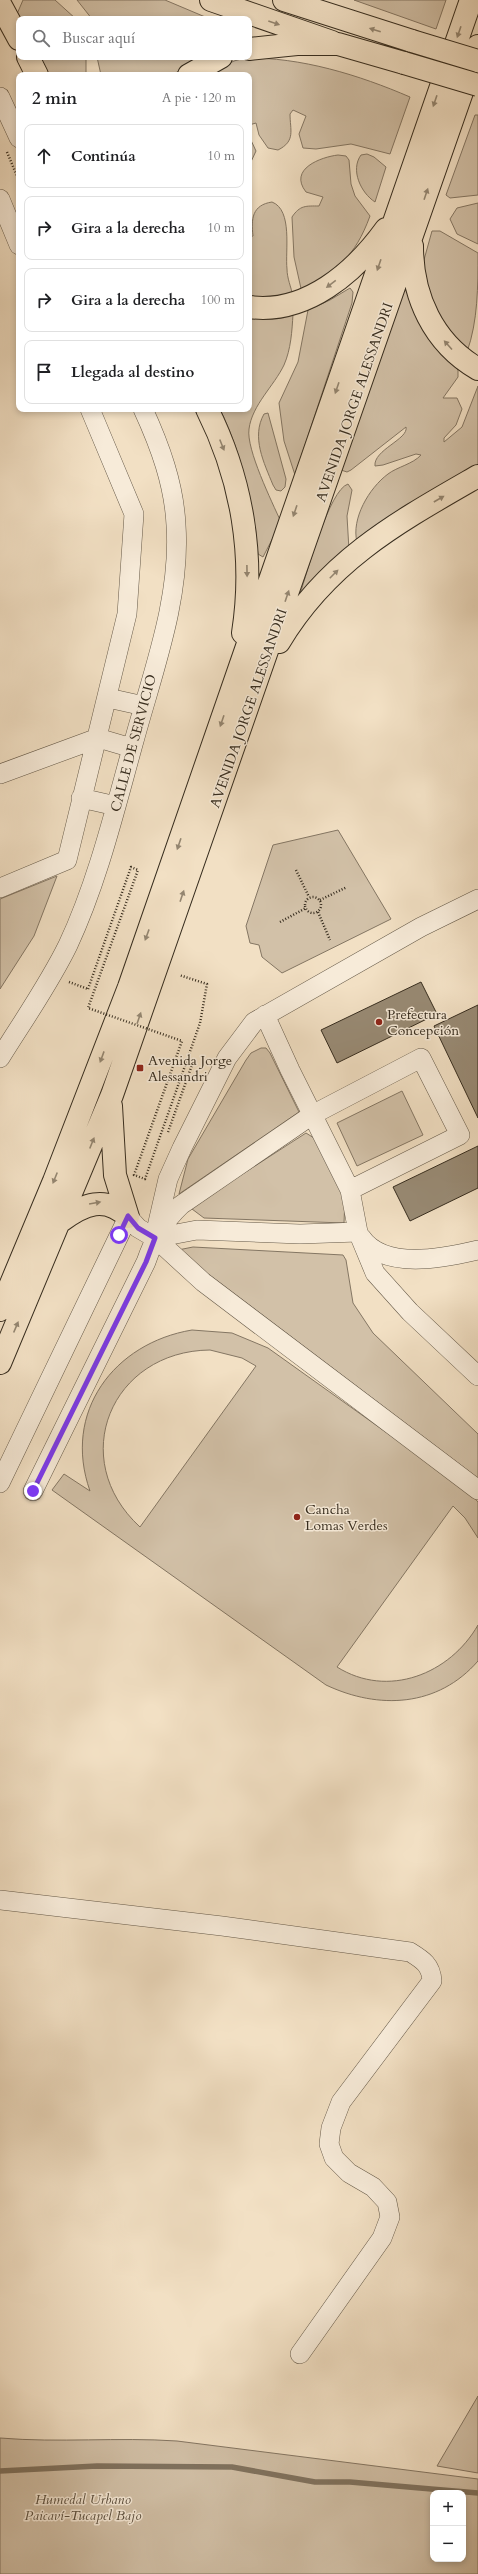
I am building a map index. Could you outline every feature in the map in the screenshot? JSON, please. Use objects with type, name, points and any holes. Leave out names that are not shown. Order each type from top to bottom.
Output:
[{"type":"main road","points":[[211,0],[338,44],[478,85]]},
{"type":"main road","points":[[284,0],[478,61]]},
{"type":"main road","name":"AVENIDA JORGE ALESSANDRI","points":[[0,1310],[7,1285],[92,1084],[129,987],[235,685],[470,0]]},
{"type":"main road","points":[[0,4],[16,33]]},
{"type":"main road","points":[[252,49],[291,44],[338,44]]},
{"type":"main road","name":"AVENIDA JORGE ALESSANDRI","points":[[0,1363],[112,1095],[261,672],[478,46]]},
{"type":"main road","points":[[30,60],[36,72]]},
{"type":"main road","points":[[194,72],[216,60]]},
{"type":"main road","points":[[252,306],[289,305],[322,290],[355,265],[378,240],[396,215]]},
{"type":"main road","points":[[413,231],[413,271],[418,294],[425,312],[449,346],[478,369]]},
{"type":"main road","points":[[207,412],[224,449],[240,496],[247,552],[245,621],[235,685]]},
{"type":"main road","points":[[261,672],[298,615],[342,565],[386,531],[478,476]]},
{"type":"main road","points":[[112,1095],[113,1157],[121,1196],[128,1216]]},
{"type":"main road","points":[[61,1220],[83,1207],[97,1202],[112,1205],[128,1216]]},
{"type":"street","points":[[0,96],[11,141]]},
{"type":"street","points":[[0,199],[16,238]]},
{"type":"street","points":[[0,888],[67,860],[81,798],[108,698],[127,614],[134,514],[91,412]]},
{"type":"street","name":"CALLE DE SERVICIO","points":[[0,1058],[67,947],[80,917],[116,806],[172,598],[177,549],[174,501],[169,477],[144,412]]},
{"type":"street","points":[[108,698],[144,706]]},
{"type":"street","points":[[0,774],[98,738],[132,748]]},
{"type":"street","points":[[81,798],[116,806]]},
{"type":"street","points":[[33,1491],[146,1262],[155,1238],[168,1179],[182,1148],[227,1058],[254,1022],[421,927],[478,899]]},
{"type":"street","points":[[265,1015],[312,1115],[350,1190],[358,1232],[375,1273],[410,1312],[478,1376]]},
{"type":"street","points":[[155,1238],[166,1219],[181,1205],[312,1115],[421,1058],[460,1135],[350,1190]]},
{"type":"street","points":[[0,1483],[128,1216],[138,1228],[155,1238],[203,1282],[478,1490]]},
{"type":"street","points":[[155,1238],[197,1230],[300,1234],[358,1232]]},
{"type":"street","points":[[358,1232],[366,1244],[381,1253],[407,1258],[449,1256],[478,1250]]},
{"type":"street","points":[[0,1900],[222,1926],[410,1952],[424,1960],[431,1970],[432,1980],[341,2102],[332,2128],[329,2144],[334,2158],[348,2173],[373,2187],[387,2202],[390,2217],[382,2238],[300,2354]]},
{"type":"path","points":[[11,141],[16,166]]},
{"type":"path","points":[[88,989],[131,867],[138,870],[88,1008],[182,1042],[134,1175],[145,1179],[200,1023],[208,984],[179,975]]},
{"type":"path","points":[[296,870],[309,898]]},
{"type":"path","points":[[320,900],[347,887]]},
{"type":"path","points":[[313,896],[320,900],[322,905],[318,912],[309,912],[306,908],[305,903],[313,896]]},
{"type":"path","points":[[280,922],[306,908]]},
{"type":"path","points":[[318,912],[330,940]]},
{"type":"path","points":[[166,1137],[192,1065],[186,1063]]},
{"type":"green space","points":[[23,0],[55,0],[73,16],[18,16],[17,14]]},
{"type":"green space","points":[[77,0],[165,0],[203,16],[90,16]]},
{"type":"green space","points":[[354,0],[446,0],[436,29]]},
{"type":"green space","points":[[252,58],[266,58],[308,64],[371,81],[410,97],[390,154],[351,144],[316,149],[303,148],[299,134],[306,116],[293,110],[290,114],[290,139],[284,147],[278,150],[268,148],[259,135],[256,123],[252,124],[252,72],[212,72],[234,61],[252,60]]},
{"type":"green space","points":[[41,60],[86,60],[86,72],[47,72]]},
{"type":"green space","points":[[98,60],[193,60],[177,72],[100,72]]},
{"type":"green space","points":[[475,115],[478,115],[478,195],[450,198],[446,195]]},
{"type":"green space","points":[[252,142],[256,151],[252,160]]},
{"type":"green space","points":[[367,154],[374,157],[386,167],[375,202],[365,193],[357,174],[358,161],[361,155]]},
{"type":"green space","points":[[338,155],[346,156],[349,160],[351,184],[355,196],[370,216],[358,242],[344,261],[325,277],[302,293],[294,257],[292,217],[301,208],[319,206],[323,197],[306,192],[302,184],[301,177],[309,166],[323,158]]},
{"type":"green space","points":[[272,202],[279,206],[283,213],[287,232],[287,272],[293,296],[252,297],[252,224],[254,214],[260,206]]},
{"type":"green space","points":[[478,203],[478,244],[457,234],[450,219],[457,208]]},
{"type":"green space","points":[[432,231],[440,231],[478,253],[475,316],[471,340],[467,352],[437,318],[422,267]]},
{"type":"green space","points":[[405,285],[458,370],[458,377],[443,398],[457,398],[462,409],[456,425],[444,438],[444,442],[462,427],[478,386],[478,468],[357,542],[356,533],[359,514],[374,487],[388,474],[414,461],[421,455],[416,454],[383,465],[375,466],[379,455],[402,436],[406,427],[351,470],[347,472],[341,470]]},
{"type":"green space","points":[[350,288],[353,292],[352,303],[295,475],[284,441],[279,403],[298,362],[308,310],[330,300]]},
{"type":"green space","points":[[293,314],[291,340],[284,365],[254,412],[249,429],[251,449],[255,462],[281,522],[263,557],[258,554],[249,498],[235,445],[221,412],[252,412],[252,315]]},
{"type":"green space","points":[[268,413],[286,479],[285,487],[281,491],[276,490],[273,485],[260,450],[260,423],[264,414]]},
{"type":"green space","points":[[348,484],[352,490],[347,516],[349,550],[300,594],[326,516],[333,501],[341,490]]},
{"type":"green space","points":[[338,830],[391,919],[282,973],[262,957],[259,945],[250,943],[246,926],[273,845]]},
{"type":"green space","points":[[57,876],[34,936],[0,989],[0,899]]},
{"type":"green space","points":[[261,1048],[266,1048],[270,1053],[299,1112],[179,1194],[188,1159],[246,1060],[251,1053]]},
{"type":"green space","points":[[402,1091],[423,1135],[357,1166],[337,1123]]},
{"type":"green space","points":[[306,1133],[314,1138],[345,1198],[344,1223],[204,1218],[192,1209],[196,1204]]},
{"type":"green space","points":[[193,1247],[343,1255],[346,1260],[353,1303],[373,1333],[478,1434],[478,1478],[178,1250]]},
{"type":"green space","name":"Cancha Lomas Verdes","points":[[192,1330],[232,1333],[268,1348],[467,1490],[478,1502],[478,1538],[465,1518],[453,1506],[337,1667],[357,1676],[377,1681],[397,1681],[416,1676],[435,1668],[451,1657],[466,1642],[478,1625],[478,1661],[462,1676],[445,1688],[407,1700],[387,1701],[366,1698],[346,1693],[326,1685],[52,1490],[64,1474],[90,1491],[83,1462],[83,1434],[89,1409],[101,1386],[118,1366],[139,1350],[164,1337]],"holes":[[[210,1350],[242,1358],[256,1366],[140,1527],[118,1500],[106,1471],[104,1441],[110,1413],[125,1389],[147,1369],[176,1355]]]},
{"type":"green space","points":[[478,2396],[478,2473],[437,2466]]},
{"type":"green space","name":"Humedal Urbano Paicaví-Tucapel Bajo","points":[[0,2438],[44,2440],[177,2441],[478,2479],[478,2574],[0,2574]]},
{"type":"building","name":"Prefectura Concepción","points":[[421,982],[437,1014],[337,1063],[321,1030]]},
{"type":"building","points":[[478,1005],[478,1118],[434,1026]]},
{"type":"building","points":[[478,1146],[478,1188],[410,1221],[393,1187]]},
{"type":"waterway","points":[[0,2471],[97,2466],[232,2467],[315,2482],[350,2482],[478,2493]]},
{"type":"place","name":"Prefectura Concepción","points":[[379,1022]]},
{"type":"place","name":"Avenida Jorge Alessandri","points":[[140,1068]]},
{"type":"place","name":"Cancha Lomas Verdes","points":[[297,1517]]},
{"type":"route","points":[[33,1491],[146,1262],[155,1238],[138,1228],[128,1216],[119,1235]]}]
